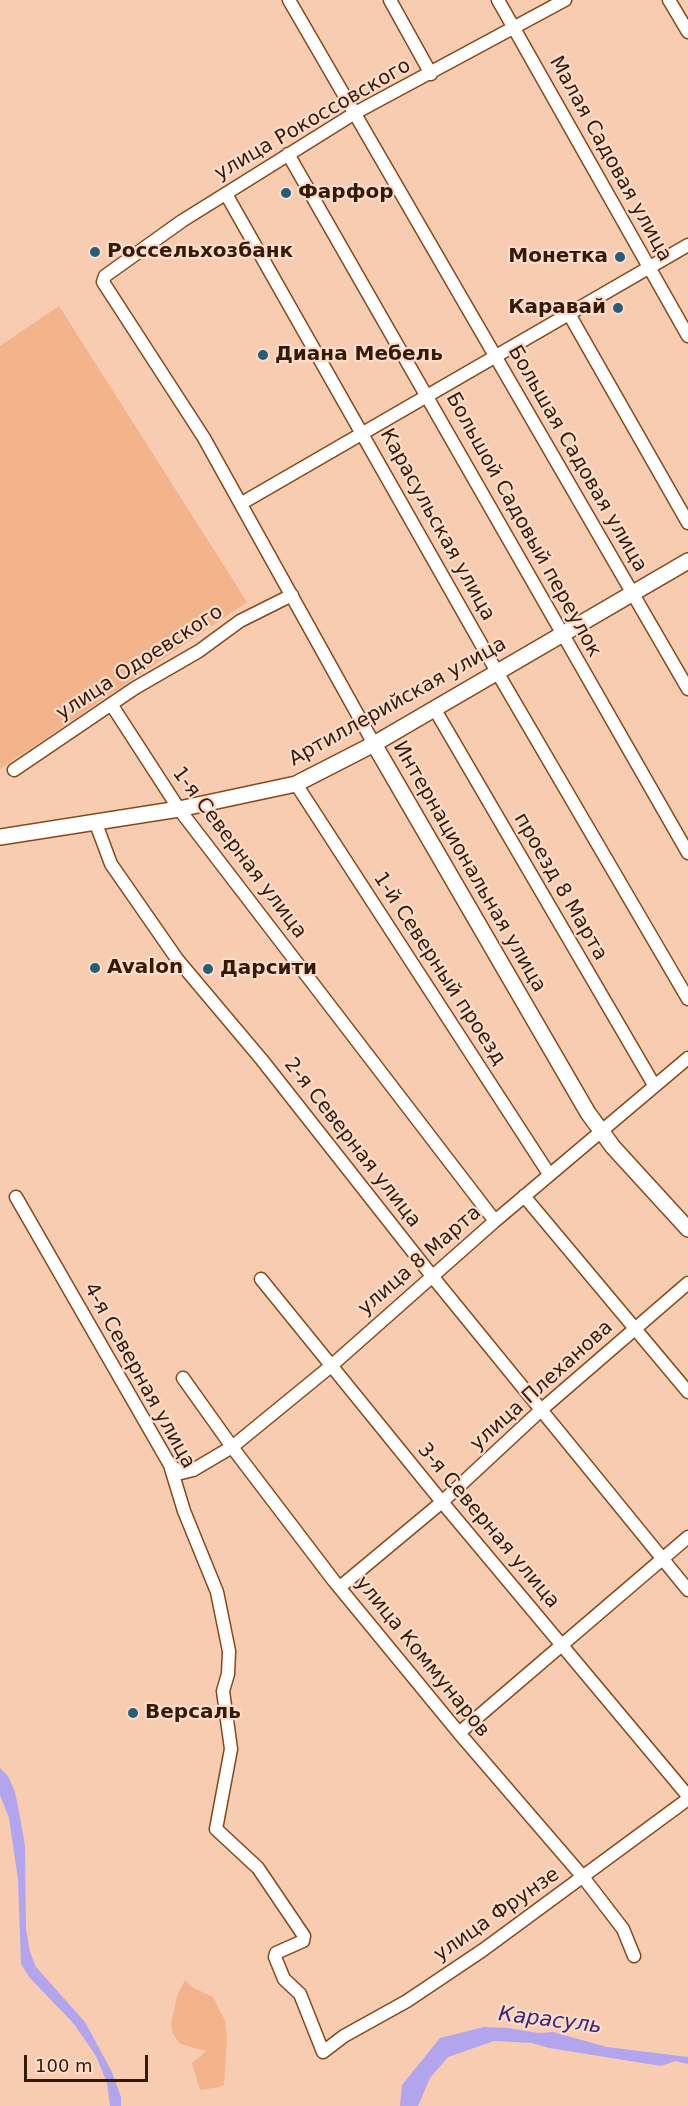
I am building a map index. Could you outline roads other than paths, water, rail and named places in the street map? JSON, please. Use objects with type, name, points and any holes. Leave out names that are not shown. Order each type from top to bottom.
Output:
[{"type":"main road","name":"Артиллерийская улица","points":[[0,837],[179,809],[296,784],[374,744],[688,561]]},
{"type":"main road","name":"Интернациональная улица","points":[[374,744],[588,1113],[601,1131],[688,1229]]},
{"type":"street","name":"Большая Садовая улица","points":[[289,0],[688,689]]},
{"type":"street","points":[[390,0],[431,74]]},
{"type":"street","name":"Малая Садовая улица","points":[[498,0],[688,336]]},
{"type":"street","name":"улица Рокоссовского","points":[[107,293],[103,282],[105,276],[182,221],[355,113],[565,0]]},
{"type":"street","points":[[669,0],[688,32]]},
{"type":"street","name":"Большой Садовый переулок","points":[[288,154],[428,395],[561,635],[688,853]]},
{"type":"street","name":"Карасульская улица","points":[[226,194],[497,672],[688,999]]},
{"type":"street","points":[[242,503],[362,431],[688,245]]},
{"type":"street","name":"Интернациональная улица","points":[[107,293],[172,387],[242,503],[374,744]]},
{"type":"street","points":[[569,314],[688,524]]},
{"type":"street","name":"улица Одоевского","points":[[14,770],[111,704],[190,657],[240,621],[292,595]]},
{"type":"street","name":"1-я Северная улица","points":[[111,704],[179,809],[495,1221]]},
{"type":"street","name":"проезд 8 Марта","points":[[434,708],[654,1085]]},
{"type":"street","name":"1-й Северный проезд","points":[[296,784],[549,1174]]},
{"type":"street","name":"2-я Северная улица","points":[[95,821],[111,864],[177,959],[262,1060],[432,1276],[688,1590]]},
{"type":"street","name":"улица 8 Марта","points":[[178,1479],[232,1448],[331,1366],[549,1174],[688,1058]]},
{"type":"street","points":[[524,1196],[688,1392]]},
{"type":"street","name":"4-я Северная улица","points":[[16,1197],[178,1479],[217,1592],[229,1651],[228,1674],[223,1691],[231,1749],[216,1829],[258,1868],[304,1936],[303,1941],[276,1953],[275,1957],[284,1979],[300,1994],[323,2052]]},
{"type":"street","name":"3-я Северная улица","points":[[261,1279],[442,1502],[688,1798]]},
{"type":"street","name":"улица Плеханова","points":[[340,1587],[442,1502],[541,1410],[688,1283]]},
{"type":"street","name":"улица Коммунаров","points":[[183,1378],[232,1448],[340,1587],[459,1733],[583,1877],[623,1929],[634,1956]]},
{"type":"street","points":[[459,1733],[688,1537]]},
{"type":"street","name":"улица Фрунзе","points":[[323,2052],[344,2036],[376,2020],[416,1995],[583,1877],[688,1798]]},
{"type":"place","name":"Фарфор","points":[[286,193]]},
{"type":"place","name":"Россельхозбанк","points":[[95,252]]},
{"type":"place","name":"Монетка","points":[[620,257]]},
{"type":"place","name":"Каравай","points":[[618,308]]},
{"type":"place","name":"Диана Мебель","points":[[263,355]]},
{"type":"place","name":"Avalon","points":[[95,968]]},
{"type":"place","name":"Дарсити","points":[[208,969]]},
{"type":"place","name":"Версаль","points":[[133,1713]]},
{"type":"water label","name":"Карасуль","points":[[550,2021]]}]
